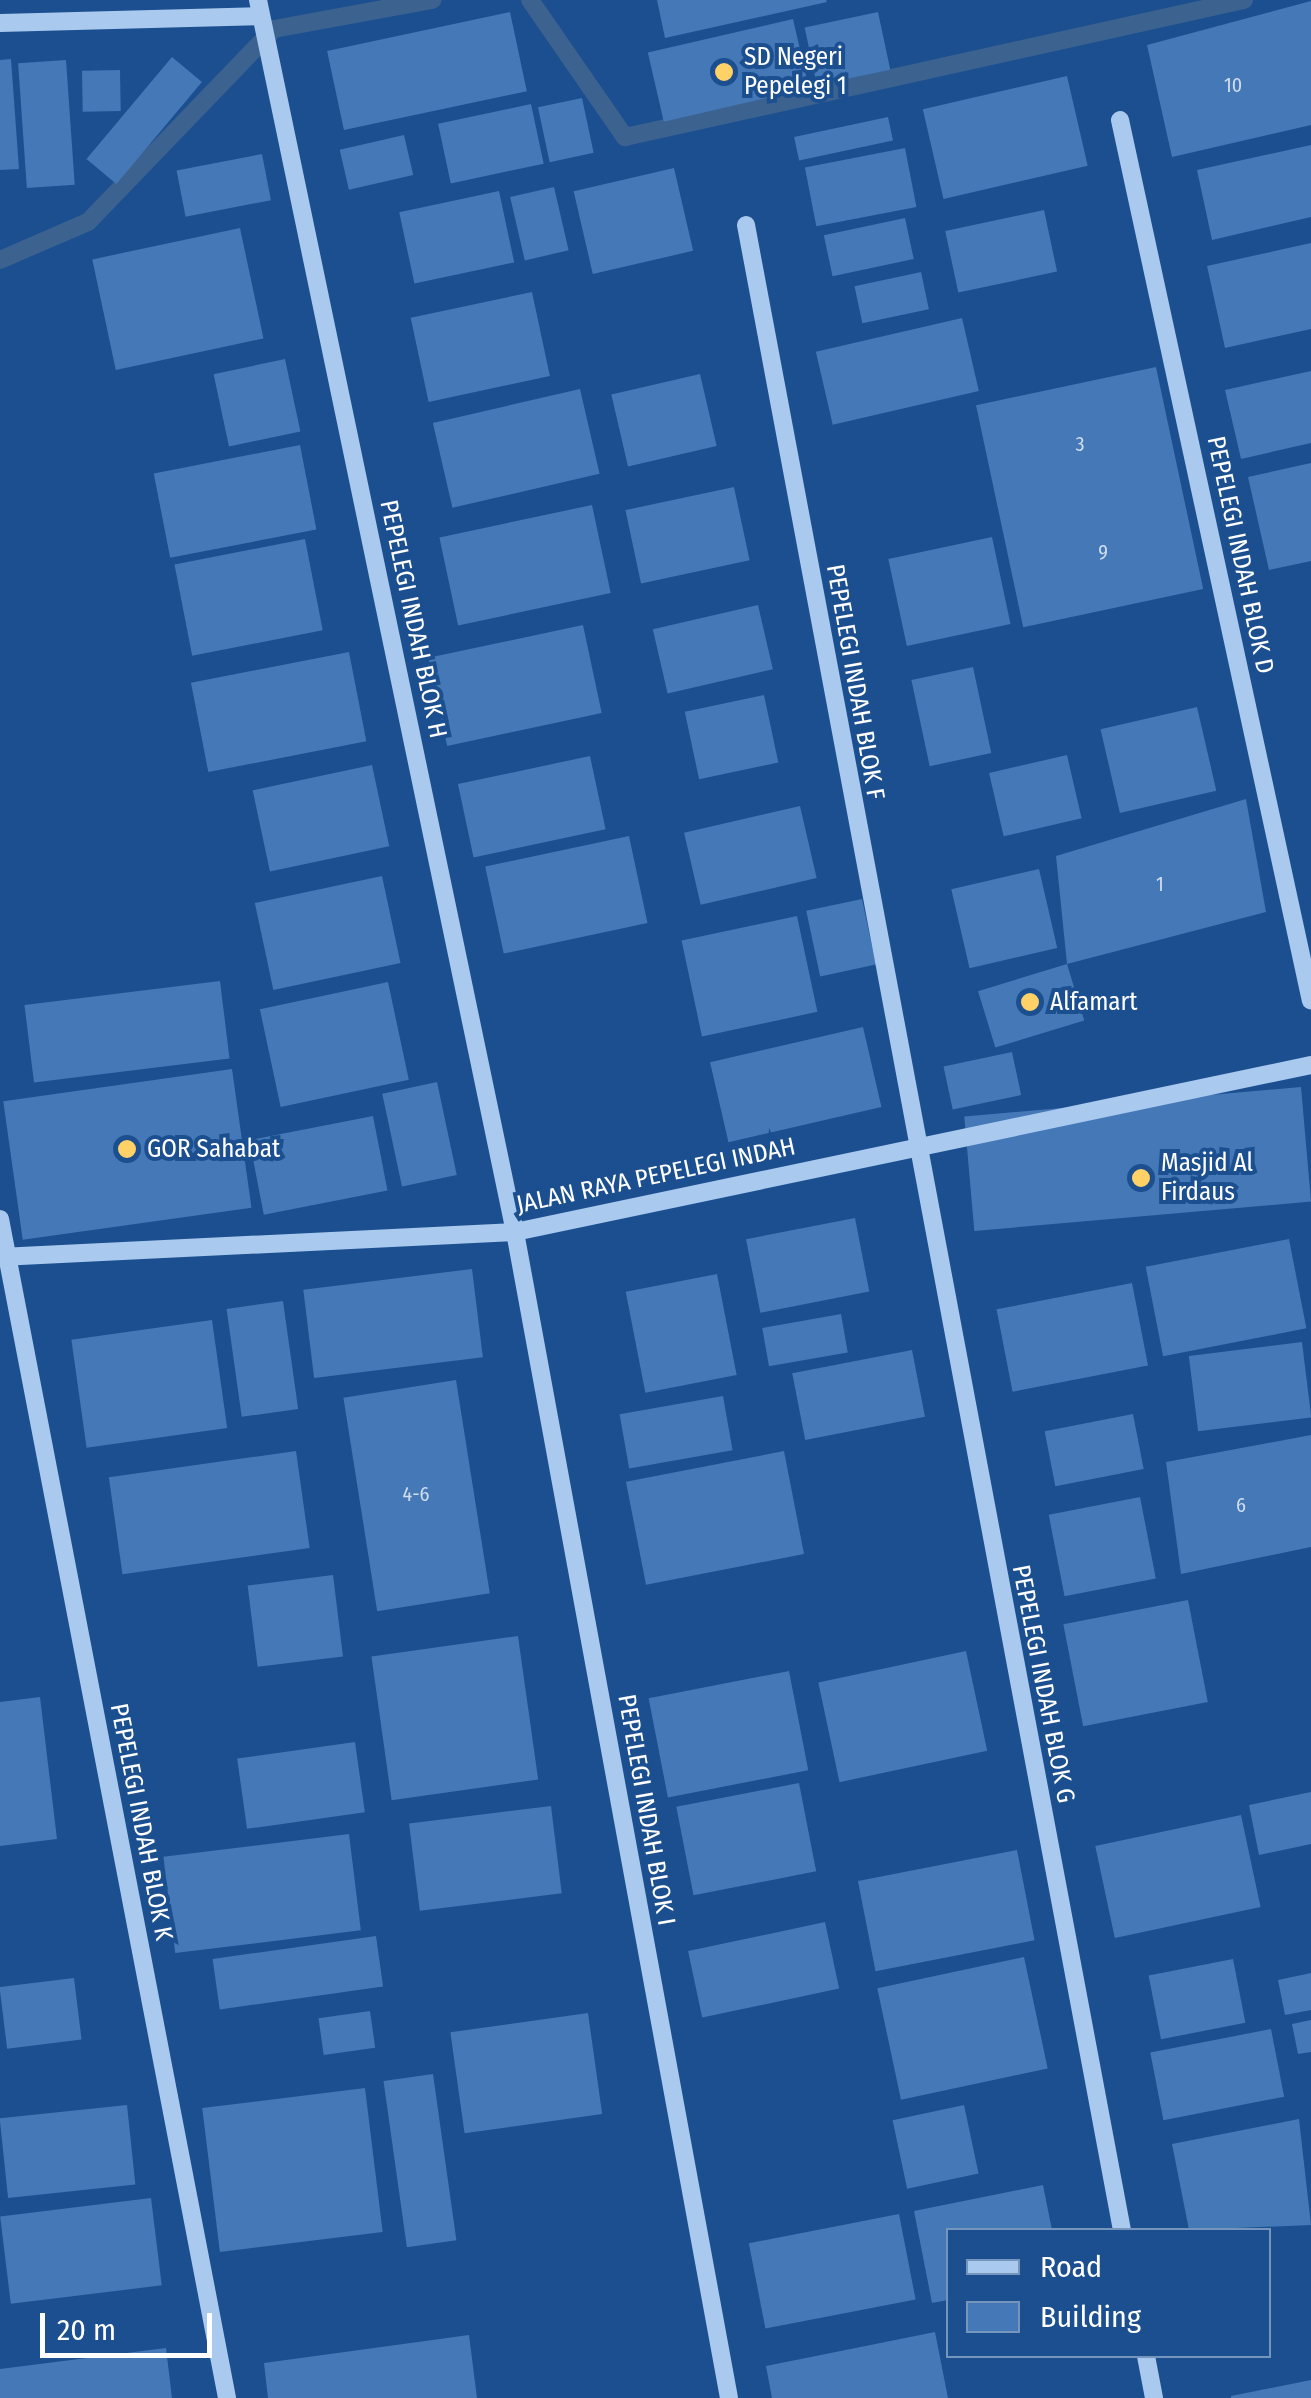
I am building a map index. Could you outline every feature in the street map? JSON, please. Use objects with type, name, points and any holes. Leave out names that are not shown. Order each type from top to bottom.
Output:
[{"type":"street","points":[[0,22],[261,16]]},
{"type":"street","name":"PEPELEGI INDAH BLOK H","points":[[261,16],[514,1232]]},
{"type":"street","name":"PEPELEGI INDAH BLOK D","points":[[1120,120],[1311,1001]]},
{"type":"street","name":"PEPELEGI INDAH BLOK F","points":[[746,225],[915,1148]]},
{"type":"street","name":"JALAN RAYA PEPELEGI INDAH","points":[[3,1256],[514,1232],[1311,1065]]},
{"type":"street","name":"PEPELEGI INDAH BLOK G","points":[[915,1148],[1122,2228]]},
{"type":"street","name":"PEPELEGI INDAH BLOK K","points":[[0,1219],[3,1256],[227,2398]]},
{"type":"street","name":"PEPELEGI INDAH BLOK I","points":[[514,1232],[729,2398]]},
{"type":"street","points":[[1146,2358],[1154,2398]]},
{"type":"building","points":[[657,0],[826,0],[827,2],[665,38]]},
{"type":"building","points":[[1311,1],[1311,125],[1172,157],[1147,45]]},
{"type":"building","points":[[510,12],[527,91],[344,130],[327,51]]},
{"type":"building","points":[[878,12],[890,70],[817,85],[805,28]]},
{"type":"building","points":[[793,19],[809,88],[664,122],[648,53]]},
{"type":"building","points":[[172,57],[202,82],[116,184],[87,159]]},
{"type":"building","points":[[11,59],[19,169],[0,170],[0,60]]},
{"type":"building","points":[[66,60],[75,185],[27,188],[18,63]]},
{"type":"building","points":[[120,70],[121,111],[83,112],[82,71]]},
{"type":"building","points":[[1067,76],[1088,166],[943,199],[923,109]]},
{"type":"building","points":[[582,98],[594,153],[550,162],[538,107]]},
{"type":"building","points":[[531,104],[544,164],[451,183],[438,124]]},
{"type":"building","points":[[888,117],[893,140],[799,160],[794,137]]},
{"type":"building","points":[[404,135],[413,175],[349,190],[340,150]]},
{"type":"building","points":[[1311,145],[1311,217],[1212,240],[1197,170]]},
{"type":"building","points":[[905,148],[916,207],[816,226],[805,167]]},
{"type":"building","points":[[262,154],[271,200],[186,217],[177,171]]},
{"type":"building","points":[[674,168],[693,251],[593,274],[574,191]]},
{"type":"building","points":[[554,187],[569,250],[525,260],[510,197]]},
{"type":"building","points":[[499,191],[514,262],[414,284],[399,212]]},
{"type":"building","points":[[1044,210],[1057,272],[958,293],[945,231]]},
{"type":"building","points":[[905,218],[914,259],[833,276],[824,235]]},
{"type":"building","points":[[240,228],[263,339],[116,370],[92,259]]},
{"type":"building","points":[[1311,243],[1311,329],[1225,348],[1207,266]]},
{"type":"building","points":[[921,272],[929,309],[862,323],[854,286]]},
{"type":"building","points":[[532,292],[550,376],[429,402],[411,318]]},
{"type":"building","points":[[962,318],[979,391],[833,425],[816,352]]},
{"type":"building","points":[[285,359],[300,431],[229,447],[214,374]]},
{"type":"building","points":[[1156,367],[1203,589],[1023,627],[976,405]]},
{"type":"building","points":[[1311,371],[1311,443],[1241,459],[1225,390]]},
{"type":"building","points":[[700,374],[717,446],[628,467],[611,394]]},
{"type":"building","points":[[580,389],[600,474],[452,508],[433,423]]},
{"type":"building","points":[[300,445],[316,529],[170,558],[154,473]]},
{"type":"building","points":[[1311,463],[1311,561],[1269,570],[1248,477]]},
{"type":"building","points":[[734,487],[750,560],[641,583],[625,510]]},
{"type":"building","points":[[592,505],[611,593],[458,625],[439,537]]},
{"type":"building","points":[[992,537],[1011,624],[907,646],[888,559]]},
{"type":"building","points":[[305,539],[323,630],[192,656],[174,564]]},
{"type":"building","points":[[758,605],[773,669],[668,694],[653,629]]},
{"type":"building","points":[[583,625],[602,713],[447,746],[428,658]]},
{"type":"building","points":[[349,652],[366,741],[208,772],[191,683]]},
{"type":"building","points":[[973,667],[991,753],[930,766],[911,680]]},
{"type":"building","points":[[764,695],[778,762],[699,779],[685,712]]},
{"type":"building","points":[[1197,707],[1216,791],[1120,813],[1101,729]]},
{"type":"building","points":[[1067,755],[1082,818],[1004,836],[989,773]]},
{"type":"building","points":[[590,756],[606,829],[474,857],[458,784]]},
{"type":"building","points":[[372,765],[389,846],[270,872],[253,790]]},
{"type":"building","points":[[1246,799],[1266,912],[1067,964],[1056,856]]},
{"type":"building","points":[[800,806],[817,878],[701,905],[684,833]]},
{"type":"building","points":[[629,836],[648,923],[504,954],[485,867]]},
{"type":"building","points":[[1039,869],[1057,948],[970,968],[951,889]]},
{"type":"building","points":[[382,876],[401,963],[273,990],[255,903]]},
{"type":"building","points":[[862,899],[876,965],[820,976],[806,911]]},
{"type":"building","points":[[797,916],[817,1012],[702,1036],[682,941]]},
{"type":"building","name":"Alfamart","points":[[1067,964],[1084,1020],[995,1048],[978,991]]},
{"type":"building","points":[[220,981],[230,1058],[34,1082],[24,1005]]},
{"type":"building","points":[[388,982],[409,1080],[281,1107],[260,1009]]},
{"type":"building","points":[[863,1027],[881,1107],[728,1142],[710,1062]]},
{"type":"building","points":[[1012,1052],[1021,1095],[953,1110],[944,1067]]},
{"type":"building","name":"GOR Sahabat","points":[[232,1069],[251,1208],[23,1240],[3,1101]]},
{"type":"building","points":[[437,1082],[457,1175],[402,1187],[382,1094]]},
{"type":"building","name":"Masjid Al Firdaus","points":[[1301,1087],[1311,1202],[974,1231],[964,1116]]},
{"type":"building","points":[[373,1116],[388,1191],[264,1215],[249,1140]]},
{"type":"building","points":[[855,1218],[869,1292],[760,1313],[746,1239]]},
{"type":"building","points":[[1289,1239],[1306,1328],[1163,1356],[1146,1267]]},
{"type":"building","points":[[472,1269],[483,1357],[314,1378],[303,1290]]},
{"type":"building","points":[[717,1274],[737,1375],[645,1393],[626,1292]]},
{"type":"building","points":[[1132,1283],[1148,1365],[1013,1392],[997,1309]]},
{"type":"building","points":[[283,1301],[298,1409],[242,1417],[227,1309]]},
{"type":"building","points":[[841,1314],[848,1352],[769,1366],[762,1328]]},
{"type":"building","points":[[212,1320],[227,1428],[87,1448],[71,1340]]},
{"type":"building","points":[[1302,1342],[1311,1417],[1198,1431],[1189,1356]]},
{"type":"building","points":[[912,1350],[925,1417],[805,1440],[792,1373]]},
{"type":"building","points":[[456,1380],[490,1593],[377,1611],[343,1398]]},
{"type":"building","points":[[723,1396],[733,1450],[629,1468],[620,1414]]},
{"type":"building","points":[[1133,1414],[1144,1469],[1055,1486],[1045,1431]]},
{"type":"building","points":[[1311,1435],[1311,1547],[1181,1574],[1166,1462]]},
{"type":"building","points":[[296,1451],[310,1548],[122,1574],[109,1477]]},
{"type":"building","points":[[784,1451],[804,1554],[646,1585],[626,1482]]},
{"type":"building","points":[[1140,1497],[1156,1578],[1065,1596],[1049,1515]]},
{"type":"building","points":[[333,1575],[343,1656],[258,1667],[248,1585]]},
{"type":"building","points":[[1188,1600],[1208,1702],[1083,1726],[1063,1624]]},
{"type":"building","points":[[518,1636],[538,1780],[392,1800],[371,1657]]},
{"type":"building","points":[[966,1651],[987,1751],[840,1782],[818,1682]]},
{"type":"building","points":[[789,1671],[808,1770],[668,1797],[649,1698]]},
{"type":"building","points":[[40,1697],[57,1839],[0,1846],[0,1702]]},
{"type":"building","points":[[355,1742],[365,1812],[247,1829],[237,1759]]},
{"type":"building","points":[[799,1783],[816,1871],[693,1895],[676,1807]]},
{"type":"building","points":[[1311,1792],[1311,1844],[1259,1855],[1249,1805]]},
{"type":"building","points":[[551,1806],[562,1893],[420,1911],[409,1823]]},
{"type":"building","points":[[1241,1815],[1261,1907],[1115,1938],[1095,1846]]},
{"type":"building","points":[[349,1834],[361,1930],[175,1953],[163,1857]]},
{"type":"building","points":[[1017,1850],[1035,1940],[876,1971],[858,1881]]},
{"type":"building","points":[[825,1922],[839,1989],[702,2018],[688,1951]]},
{"type":"building","points":[[376,1936],[383,1987],[220,2009],[213,1959]]},
{"type":"building","points":[[1024,1957],[1048,2069],[901,2100],[877,1988]]},
{"type":"building","points":[[1233,1959],[1245,2023],[1161,2039],[1149,1975]]},
{"type":"building","points":[[1311,1973],[1311,2010],[1285,2015],[1278,1980]]},
{"type":"building","points":[[74,1978],[82,2040],[7,2049],[0,1987]]},
{"type":"building","points":[[370,2011],[375,2048],[324,2055],[319,2018]]},
{"type":"building","points":[[588,2013],[602,2114],[465,2133],[450,2032]]},
{"type":"building","points":[[1311,2020],[1311,2052],[1298,2054],[1292,2024]]},
{"type":"building","points":[[1271,2029],[1284,2097],[1163,2120],[1150,2052]]},
{"type":"building","points":[[433,2074],[456,2240],[407,2247],[383,2081]]},
{"type":"building","points":[[365,2088],[383,2232],[220,2252],[202,2108]]},
{"type":"building","points":[[127,2105],[135,2185],[8,2198],[0,2118]]},
{"type":"building","points":[[964,2105],[979,2173],[907,2189],[893,2120]]},
{"type":"building","points":[[1299,2119],[1311,2225],[1189,2228],[1172,2144]]},
{"type":"building","points":[[1043,2185],[1052,2228],[946,2228],[946,2300],[932,2303],[914,2211]]},
{"type":"building","points":[[151,2198],[162,2285],[11,2304],[0,2217]]},
{"type":"building","points":[[899,2214],[916,2299],[765,2329],[749,2243]]},
{"type":"building","points":[[935,2332],[948,2398],[772,2398],[766,2366]]},
{"type":"building","points":[[469,2335],[477,2398],[268,2398],[264,2363]]},
{"type":"building","points":[[166,2348],[172,2398],[0,2398],[0,2369]]},
{"type":"building","points":[[1311,2380],[1311,2398],[1231,2398],[1231,2396]]},
{"type":"waterway","points":[[0,260],[88,222],[274,29],[432,0]]},
{"type":"waterway","points":[[530,0],[625,137],[1244,0]]},
{"type":"place","name":"SD Negeri Pepelegi 1","points":[[724,72]]},
{"type":"place","name":"Alfamart","points":[[1030,1002]]},
{"type":"place","name":"GOR Sahabat","points":[[127,1149]]},
{"type":"place","name":"Masjid Al Firdaus","points":[[1141,1178]]}]
